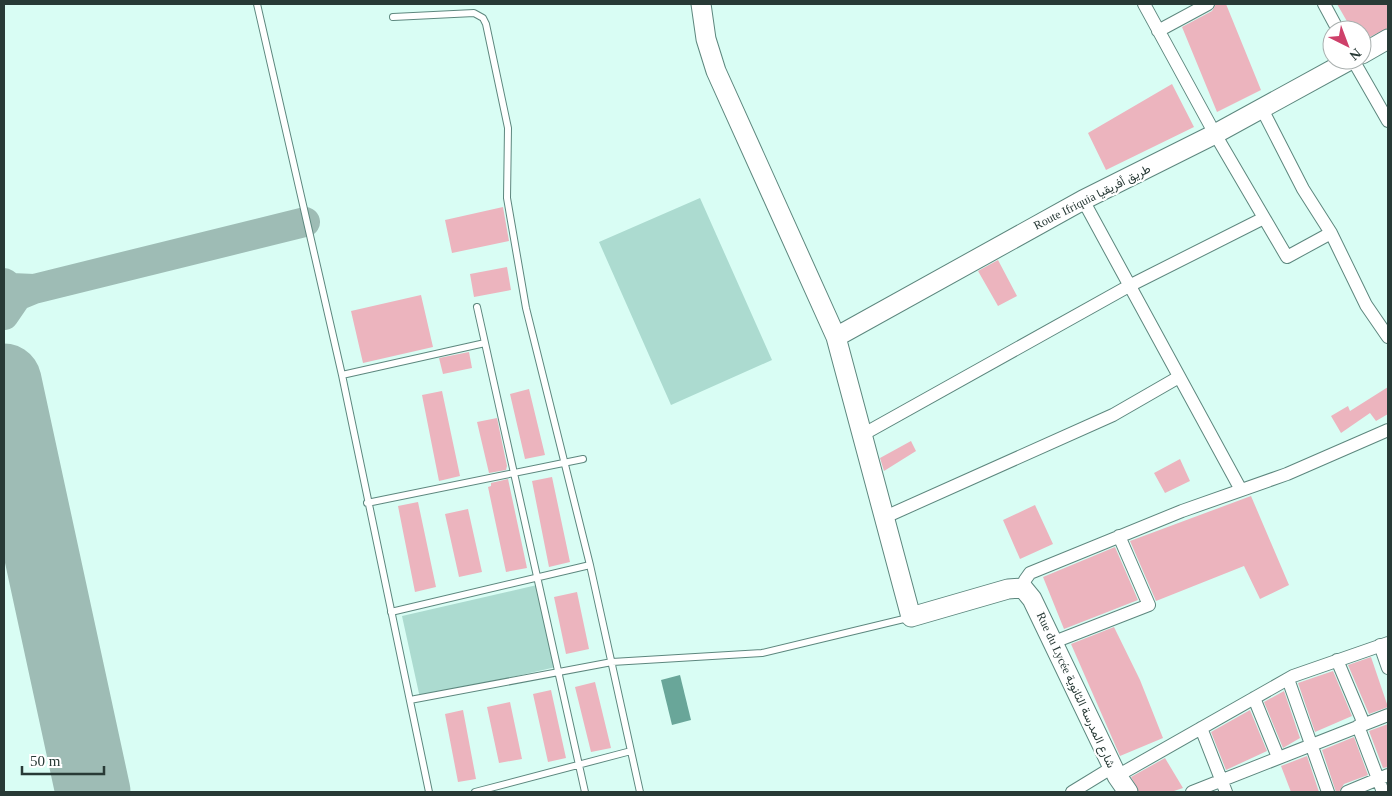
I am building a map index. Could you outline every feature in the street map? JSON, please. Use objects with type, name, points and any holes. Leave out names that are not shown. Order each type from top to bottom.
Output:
[{"type":"street","points":[[701,4],[706,39],[716,71],[836,337],[911,617],[1008,589],[1023,588],[1025,580],[1030,573],[1119,536],[1287,474],[1388,430]]},
{"type":"street","points":[[1144,4],[1215,134],[1287,257],[1331,233]]},
{"type":"street","points":[[1158,32],[1208,4]]},
{"type":"street","points":[[1324,4],[1333,20]]},
{"type":"street","points":[[1372,48],[1388,39]]},
{"type":"street","name":"Route Ifriquia طريق أفريقيا","points":[[836,337],[1083,200],[1215,134],[1261,107],[1333,70]]},
{"type":"street","points":[[1358,70],[1388,121]]},
{"type":"street","points":[[1261,107],[1303,189],[1331,233],[1366,305],[1388,337]]},
{"type":"street","points":[[1083,200],[1241,490]]},
{"type":"street","points":[[862,435],[1129,286],[1264,218]]},
{"type":"street","points":[[885,517],[1113,415],[1179,377]]},
{"type":"street","points":[[1054,642],[1149,605],[1119,536]]},
{"type":"street","name":"Rue du Lycée شارع المدرسة الثانوية","points":[[1023,588],[1032,599],[1115,772],[1128,792]]},
{"type":"street","points":[[1072,792],[1202,728],[1288,679],[1384,644],[1388,668]]},
{"type":"street","points":[[1337,660],[1383,778],[1383,792]]},
{"type":"street","points":[[1288,679],[1328,792]]},
{"type":"street","points":[[1254,698],[1278,757]]},
{"type":"street","points":[[1192,792],[1224,786],[1278,757],[1388,715]]},
{"type":"street","points":[[1202,728],[1224,786]]},
{"type":"street","points":[[1347,792],[1383,778]]},
{"type":"lane","points":[[257,4],[342,375],[429,792]]},
{"type":"lane","points":[[393,17],[474,13],[483,18],[486,24],[508,128],[507,198],[524,299],[563,463],[568,473],[590,565],[640,792]]},
{"type":"lane","points":[[477,307],[585,792]]},
{"type":"lane","points":[[342,375],[485,343]]},
{"type":"lane","points":[[368,503],[583,459]]},
{"type":"lane","points":[[391,612],[590,565]]},
{"type":"lane","points":[[410,700],[612,662],[762,653],[911,617]]},
{"type":"lane","points":[[475,792],[631,751]]},
{"type":"shaded area","points":[[700,198],[772,360],[671,405],[599,242]]},
{"type":"shaded area","points":[[537,585],[556,667],[420,698],[402,616]]},
{"type":"shaded area","points":[[680,675],[691,720],[672,725],[661,680]]},
{"type":"building","points":[[1216,4],[1226,4],[1261,90],[1217,112],[1182,27],[1212,11]]},
{"type":"building","points":[[1337,4],[1388,4],[1388,28],[1372,36],[1372,20],[1346,20]]},
{"type":"building","points":[[1172,84],[1194,127],[1106,170],[1088,133]]},
{"type":"building","points":[[503,207],[509,241],[452,253],[445,220]]},
{"type":"building","points":[[998,260],[1017,296],[998,306],[978,271]]},
{"type":"building","points":[[507,267],[511,290],[474,297],[470,274]]},
{"type":"building","points":[[421,295],[433,347],[363,363],[351,311]]},
{"type":"building","points":[[469,352],[472,368],[443,374],[439,358]]},
{"type":"building","points":[[1388,387],[1388,414],[1376,421],[1370,413],[1341,433],[1331,416],[1348,406],[1350,411]]},
{"type":"building","points":[[529,389],[545,455],[525,459],[510,394]]},
{"type":"building","points":[[442,391],[460,476],[439,481],[422,395]]},
{"type":"building","points":[[497,418],[507,466],[506,470],[489,473],[477,422]]},
{"type":"building","points":[[911,441],[916,451],[884,471],[880,458]]},
{"type":"building","points":[[1180,459],[1190,481],[1165,493],[1154,473]]},
{"type":"building","points":[[552,477],[570,562],[549,567],[532,481]]},
{"type":"building","points":[[508,479],[527,568],[506,572],[488,487],[491,486],[491,483]]},
{"type":"building","points":[[1251,496],[1289,585],[1260,599],[1244,566],[1156,601],[1130,541]]},
{"type":"building","points":[[418,502],[436,587],[415,592],[398,506]]},
{"type":"building","points":[[1035,505],[1053,544],[1020,559],[1003,520]]},
{"type":"building","points":[[468,509],[482,572],[459,577],[445,514]]},
{"type":"building","points":[[1115,547],[1138,600],[1064,629],[1043,577]]},
{"type":"building","points":[[577,592],[589,649],[566,654],[554,597]]},
{"type":"building","points":[[1114,627],[1140,680],[1163,738],[1120,756],[1071,644]]},
{"type":"building","points":[[1371,657],[1388,707],[1369,714],[1348,665]]},
{"type":"building","points":[[1333,671],[1352,716],[1315,732],[1298,683]]},
{"type":"building","points":[[595,682],[611,748],[591,752],[575,687]]},
{"type":"building","points":[[551,690],[566,758],[548,762],[533,694]]},
{"type":"building","points":[[1284,691],[1300,738],[1283,748],[1264,702]]},
{"type":"building","points":[[510,702],[522,759],[499,763],[487,707]]},
{"type":"building","points":[[463,710],[476,779],[458,782],[445,714]]},
{"type":"building","points":[[1250,710],[1267,751],[1226,770],[1211,732]]},
{"type":"building","points":[[1388,724],[1388,767],[1383,768],[1369,731]]},
{"type":"building","points":[[1354,737],[1368,775],[1344,784],[1339,792],[1336,792],[1322,750]]},
{"type":"building","points":[[1307,756],[1319,792],[1291,792],[1281,766]]},
{"type":"building","points":[[1165,758],[1183,788],[1171,792],[1139,792],[1131,777]]},
{"type":"taxiway","points":[[4,283],[11,288],[34,289],[305,222]]},
{"type":"taxiway","points":[[4,315],[17,296],[34,289]]},
{"type":"runway","points":[[4,381],[93,792]]}]
